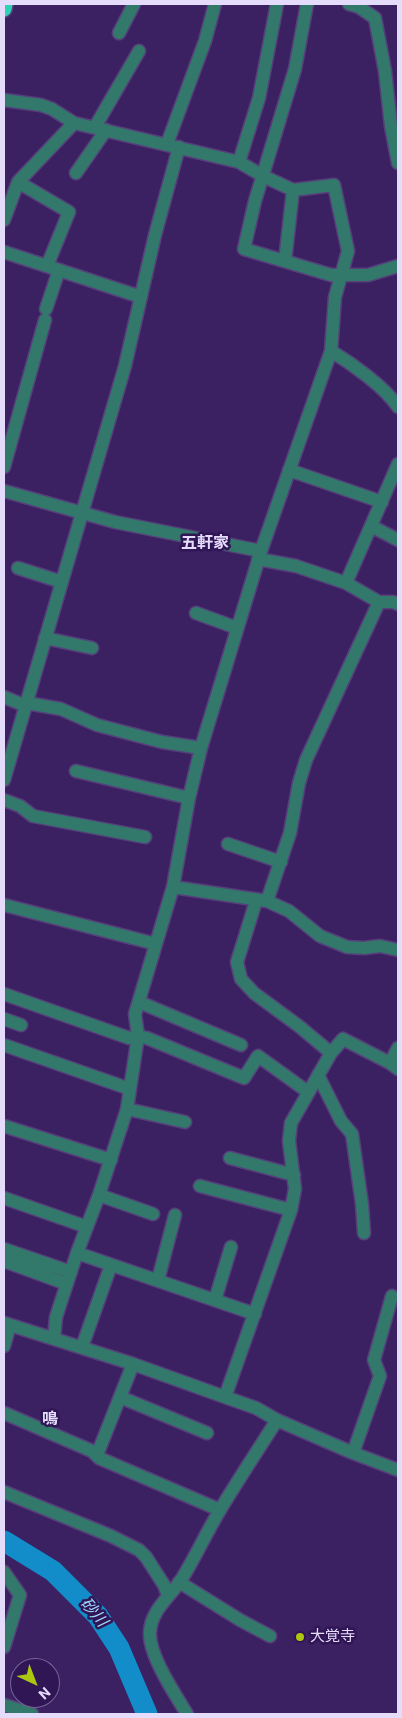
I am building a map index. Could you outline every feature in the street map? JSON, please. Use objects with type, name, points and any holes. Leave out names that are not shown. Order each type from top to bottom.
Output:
[{"type":"highway","points":[[4,9],[5,4]]},
{"type":"street","points":[[119,33],[134,4]]},
{"type":"street","points":[[4,780],[125,366],[173,146],[215,4]]},
{"type":"street","points":[[240,162],[260,98],[277,4]]},
{"type":"street","points":[[307,4],[294,69],[244,249],[331,275],[368,275],[398,266]]},
{"type":"street","points":[[350,4],[359,7],[375,18],[398,163]]},
{"type":"street","points":[[76,173],[101,129],[139,52]]},
{"type":"street","points":[[4,100],[41,105],[52,109],[74,123],[240,162],[263,176],[293,190],[334,186],[348,250],[335,297],[331,351],[259,555],[201,748],[189,798],[174,887],[135,1014],[138,1036],[127,1109],[56,1318],[54,1338]]},
{"type":"street","points":[[4,220],[18,182],[74,123]]},
{"type":"street","points":[[18,182],[68,212],[47,266]]},
{"type":"street","points":[[285,261],[293,190]]},
{"type":"street","points":[[4,253],[141,297]]},
{"type":"street","points":[[4,467],[60,270]]},
{"type":"street","points":[[331,351],[380,387],[398,407]]},
{"type":"street","points":[[346,583],[398,464]]},
{"type":"street","points":[[289,470],[382,502]]},
{"type":"street","points":[[4,491],[115,522],[259,555],[346,583],[379,602],[398,604]]},
{"type":"street","points":[[371,526],[398,540]]},
{"type":"street","points":[[18,568],[62,582]]},
{"type":"street","points":[[331,1053],[254,993],[241,979],[238,970],[238,956],[281,862],[294,819],[299,783],[306,760],[379,602]]},
{"type":"street","points":[[196,613],[238,628]]},
{"type":"street","points":[[45,638],[92,648]]},
{"type":"street","points":[[4,696],[26,704],[61,709],[98,725],[153,740],[201,748]]},
{"type":"street","points":[[76,771],[189,798]]},
{"type":"street","points":[[4,800],[20,806],[33,816],[145,837]]},
{"type":"street","points":[[228,844],[281,862]]},
{"type":"street","points":[[174,887],[262,901],[289,910],[320,936],[347,947],[364,948],[380,946],[398,950]]},
{"type":"street","points":[[4,906],[156,944]]},
{"type":"street","points":[[4,994],[129,1038],[138,1036],[147,1038],[244,1078],[258,1056],[308,1092]]},
{"type":"street","points":[[139,1002],[242,1045]]},
{"type":"street","points":[[4,1019],[21,1025]]},
{"type":"street","points":[[225,1397],[291,1210],[295,1189],[289,1141],[291,1123],[331,1053],[343,1039],[394,1066],[398,1048]]},
{"type":"street","points":[[4,1045],[130,1089]]},
{"type":"street","points":[[318,1075],[341,1121],[352,1134],[362,1204],[364,1233]]},
{"type":"street","points":[[127,1109],[184,1122]]},
{"type":"street","points":[[4,1126],[111,1160]]},
{"type":"street","points":[[230,1158],[294,1175]]},
{"type":"street","points":[[200,1186],[291,1210]]},
{"type":"street","points":[[99,1195],[153,1214]]},
{"type":"street","points":[[4,1198],[87,1227]]},
{"type":"street","points":[[158,1280],[175,1216]]},
{"type":"street","points":[[214,1300],[232,1247]]},
{"type":"street","points":[[4,1249],[69,1278]]},
{"type":"street","points":[[77,1253],[255,1314]]},
{"type":"street","points":[[4,1261],[69,1278]]},
{"type":"street","points":[[82,1347],[111,1265]]},
{"type":"street","points":[[353,1453],[380,1376],[374,1360],[392,1296]]},
{"type":"street","points":[[4,1346],[7,1324],[54,1338],[256,1408],[277,1420],[398,1470]]},
{"type":"street","points":[[97,1455],[133,1364]]},
{"type":"street","points":[[120,1397],[207,1434]]},
{"type":"street","points":[[4,1413],[92,1451],[99,1458],[220,1510]]},
{"type":"street","points":[[187,1714],[150,1646],[149,1633],[151,1621],[168,1595],[180,1582],[220,1510],[277,1420]]},
{"type":"street","points":[[4,1492],[111,1536],[139,1550],[164,1584],[168,1595]]},
{"type":"street","points":[[4,1572],[20,1595],[4,1647]]},
{"type":"street","points":[[180,1582],[240,1620],[270,1636]]},
{"type":"street","points":[[4,1705],[32,1714]]},
{"type":"waterway","name":"砂川","points":[[4,1541],[53,1571],[98,1616],[119,1648],[147,1714]]},
{"type":"place","name":"大覚寺","points":[[300,1637]]},
{"type":"district","name":"五軒家","points":[[205,544]]},
{"type":"district","name":"鳴","points":[[50,1420]]}]
